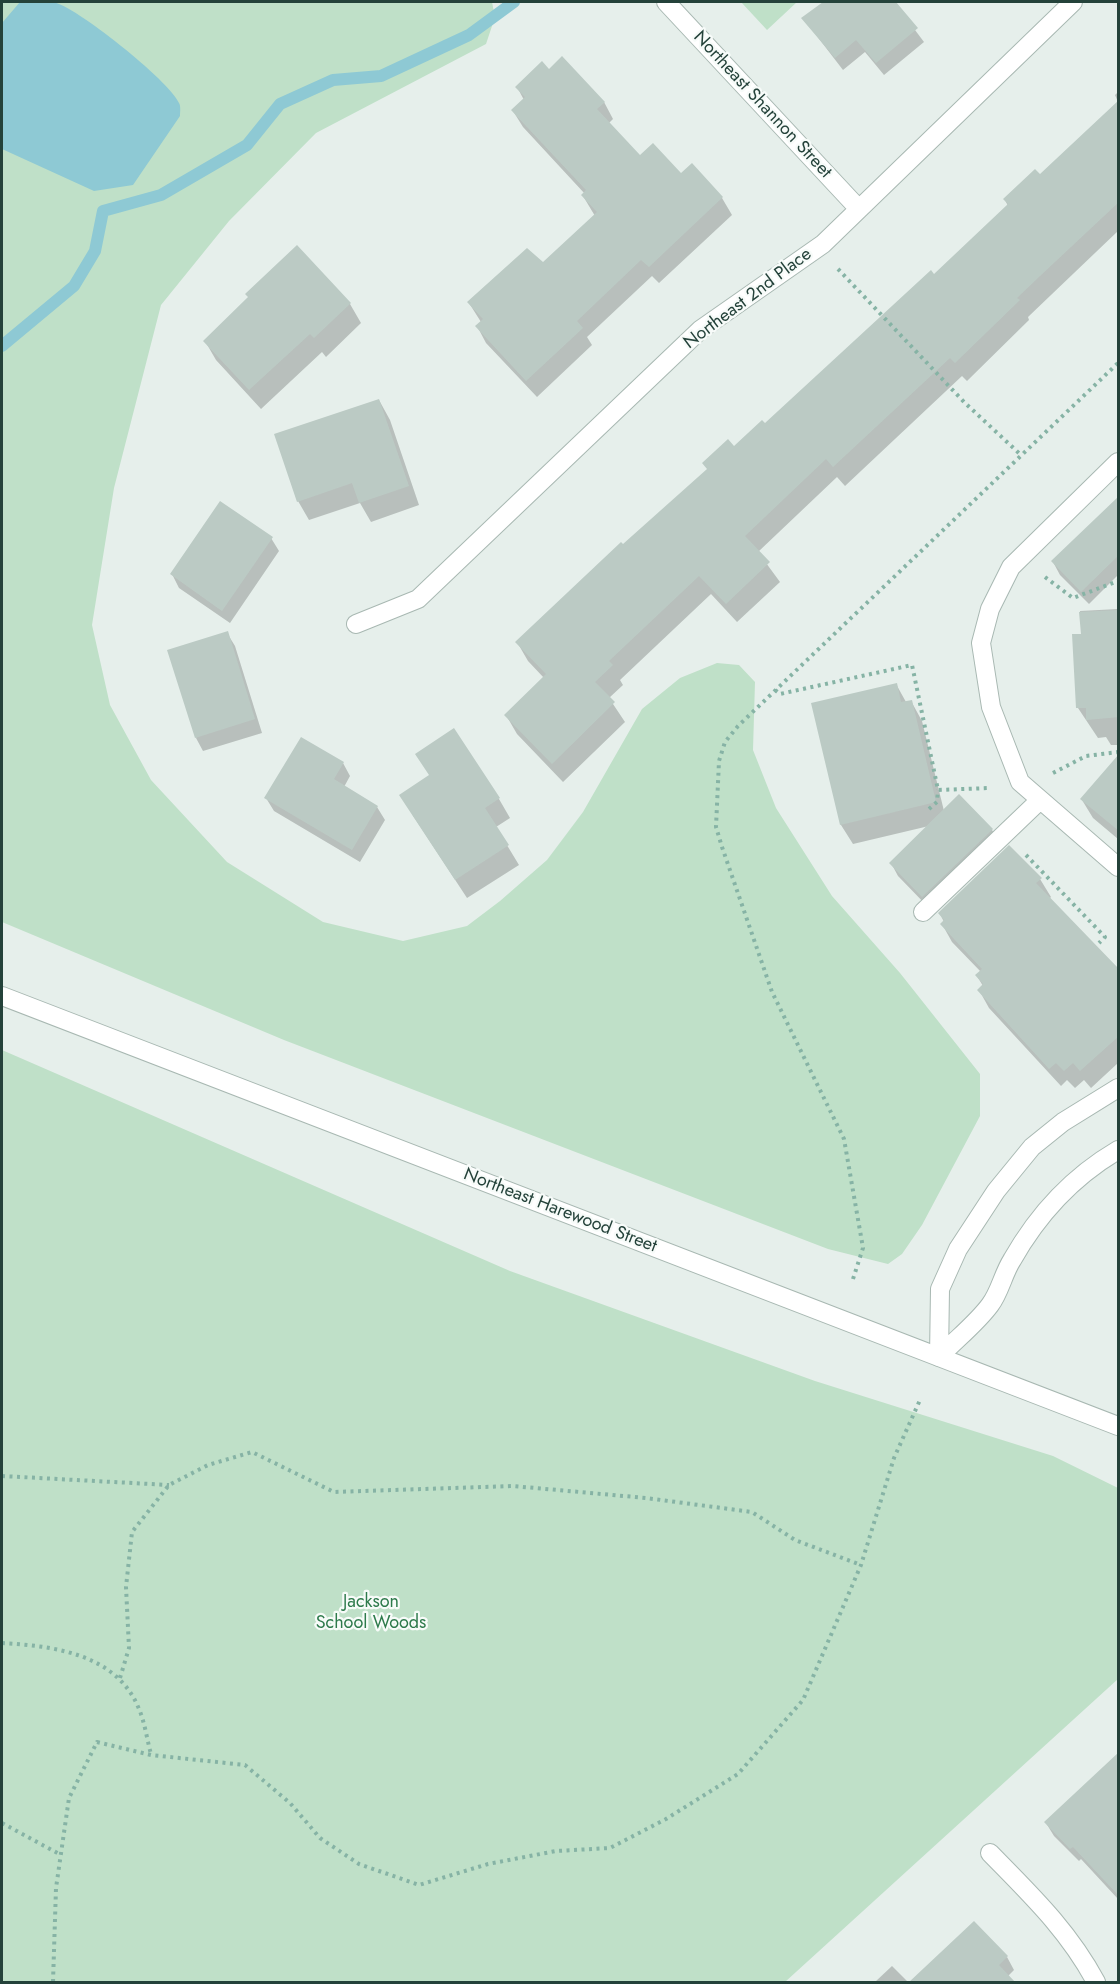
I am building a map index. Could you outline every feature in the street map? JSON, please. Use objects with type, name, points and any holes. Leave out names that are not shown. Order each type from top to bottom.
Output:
[{"type":"street","name":"Northeast Shannon Street","points":[[666,2],[858,208]]},
{"type":"street","name":"Northeast 2nd Place","points":[[356,624],[418,599],[700,330],[823,243],[1073,2]]},
{"type":"street","points":[[1119,462],[1011,567],[990,609],[981,644],[991,707],[1020,782],[1039,801],[1119,867]]},
{"type":"street","points":[[923,912],[1039,801]]},
{"type":"street","name":"Northeast Harewood Street","points":[[2,996],[1119,1426]]},
{"type":"street","points":[[939,1357],[940,1288],[958,1249],[996,1191],[1032,1148],[1063,1122],[1119,1088]]},
{"type":"street","points":[[939,1357],[991,1304],[1010,1262],[1033,1224],[1054,1200],[1101,1160],[1119,1150]]},
{"type":"street","points":[[990,1853],[1058,1925],[1078,1950],[1096,1983]]},
{"type":"path","points":[[838,268],[964,402],[1021,455]]},
{"type":"path","points":[[853,1280],[863,1248],[844,1139],[772,992],[716,827],[719,761],[725,742],[776,690],[1119,363]]},
{"type":"path","points":[[1043,575],[1073,598],[1119,581]]},
{"type":"path","points":[[776,690],[780,694],[912,665],[938,790],[937,802],[929,809]]},
{"type":"path","points":[[1047,776],[1086,756],[1119,752]]},
{"type":"path","points":[[938,790],[993,787]]},
{"type":"path","points":[[1019,848],[1105,937],[1099,943]]},
{"type":"path","points":[[54,1983],[56,1888],[69,1798],[97,1742],[151,1755],[244,1766],[290,1803],[320,1838],[359,1864],[419,1885],[488,1864],[556,1851],[610,1848],[666,1819],[738,1774],[803,1700],[861,1565],[894,1458],[920,1400]]},
{"type":"path","points":[[120,1678],[129,1648],[126,1587],[132,1532],[169,1485],[208,1465],[252,1452],[334,1492],[513,1486],[646,1498],[752,1512],[795,1540],[861,1565]]},
{"type":"path","points":[[2,1476],[169,1485]]},
{"type":"path","points":[[2,1643],[39,1645],[77,1653],[120,1678],[139,1708],[151,1755]]},
{"type":"path","points":[[2,1823],[61,1855]]},
{"type":"green space","points":[[2,2],[492,2],[495,17],[486,44],[316,133],[229,221],[161,305],[114,488],[92,625],[110,705],[151,780],[227,862],[323,922],[403,941],[467,926],[500,901],[547,860],[583,812],[642,709],[680,678],[717,663],[739,665],[755,682],[753,750],[776,808],[832,896],[900,973],[980,1074],[980,1116],[922,1225],[902,1254],[888,1264],[828,1249],[284,1040],[2,922]]},
{"type":"green space","points":[[741,2],[797,2],[767,30]]},
{"type":"green space","name":"Jackson School Woods","points":[[2,1050],[510,1271],[815,1381],[1053,1456],[1118,1488],[1118,1679],[785,1982],[2,1982]]},
{"type":"water","points":[[20,2],[53,2],[80,16],[141,62],[172,92],[179,103],[180,116],[133,185],[94,191],[2,149],[2,23]]},
{"type":"building","points":[[823,2],[896,2],[918,28],[876,63],[856,40],[835,58],[801,18]]},
{"type":"building","points":[[562,56],[605,102],[597,109],[640,155],[653,143],[681,173],[692,163],[723,197],[649,267],[641,260],[577,321],[583,328],[526,381],[475,326],[483,319],[467,302],[527,248],[543,262],[597,212],[581,195],[586,190],[511,110],[525,97],[515,87],[542,61],[549,69]]},
{"type":"building","points":[[1119,100],[1119,202],[1017,298],[1020,300],[955,363],[950,358],[833,467],[826,459],[745,536],[770,562],[726,604],[699,576],[609,661],[613,665],[595,682],[615,702],[552,764],[504,715],[546,674],[515,642],[621,542],[623,544],[707,469],[702,463],[728,439],[734,446],[762,420],[765,423],[931,270],[934,274],[1008,204],[1003,199],[1035,169],[1040,174]]},
{"type":"building","points":[[297,245],[351,303],[314,338],[310,334],[249,390],[203,341],[248,297],[245,294]]},
{"type":"building","points":[[379,399],[409,486],[359,503],[352,483],[297,502],[274,434]]},
{"type":"building","points":[[1119,496],[1119,555],[1081,592],[1051,561]]},
{"type":"building","points":[[220,501],[273,537],[222,611],[170,574]]},
{"type":"building","points":[[1119,610],[1119,717],[1086,720],[1086,708],[1076,708],[1072,634],[1081,634],[1079,612]]},
{"type":"building","points":[[228,631],[255,719],[195,738],[167,650]]},
{"type":"building","points":[[897,683],[901,702],[912,700],[936,802],[840,825],[811,703]]},
{"type":"building","points":[[454,728],[500,798],[485,808],[509,845],[455,880],[399,795],[429,775],[415,754]]},
{"type":"building","points":[[301,737],[344,762],[334,779],[378,806],[352,850],[264,798]]},
{"type":"building","points":[[1119,754],[1119,831],[1080,799]]},
{"type":"building","points":[[959,794],[993,829],[922,897],[889,863]]},
{"type":"building","points":[[1009,845],[1042,878],[1036,883],[1119,969],[1119,1036],[1080,1071],[1073,1063],[1064,1071],[1056,1063],[1049,1069],[977,990],[983,984],[975,975],[982,969],[940,924],[944,920],[938,913]]},
{"type":"building","points":[[1119,1752],[1119,1896],[1073,1847],[1070,1849],[1044,1822]]},
{"type":"building","points":[[974,1921],[1008,1956],[999,1965],[1016,1983],[908,1983]]},
{"type":"waterway","points":[[2,346],[74,286],[95,251],[103,211],[161,195],[247,145],[280,104],[333,80],[381,76],[469,35],[514,2]]}]
